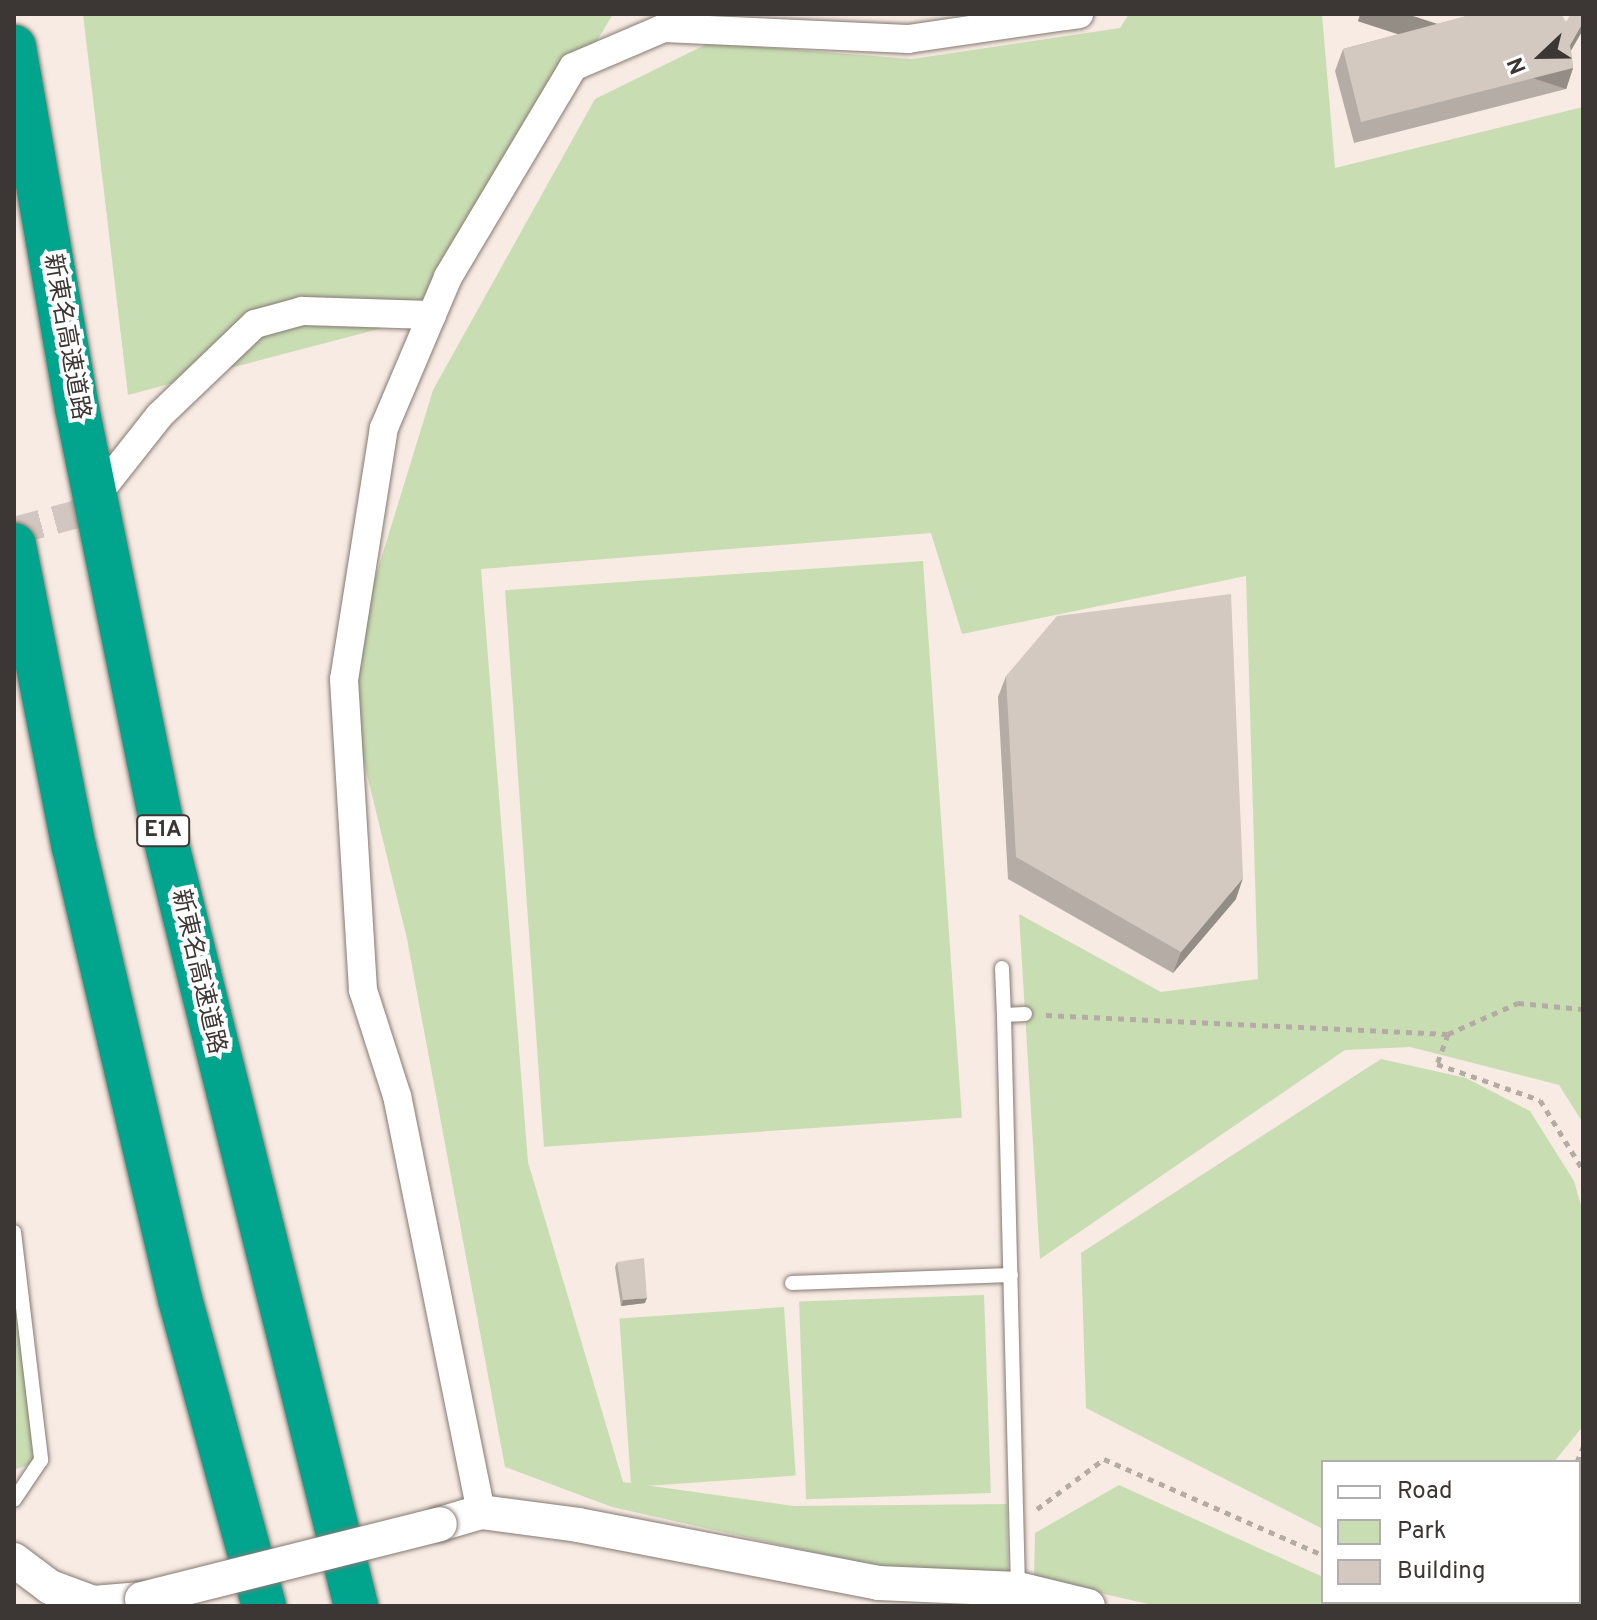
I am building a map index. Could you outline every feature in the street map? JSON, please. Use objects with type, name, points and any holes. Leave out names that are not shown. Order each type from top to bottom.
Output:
[{"type":"highway","name":"新東名高速道路","points":[[14,47],[77,408],[162,825],[356,1606]]},
{"type":"highway","points":[[14,545],[74,847],[180,1299],[264,1606]]},
{"type":"street","points":[[481,1512],[397,1096],[363,990],[348,826],[344,680],[369,500],[384,428],[432,315],[573,67],[664,28],[908,39],[1079,14]]},
{"type":"street","points":[[107,482],[160,415],[255,324],[302,311],[432,315]]},
{"type":"street","points":[[14,1560],[50,1587],[93,1603],[142,1599],[481,1512],[878,1583],[1018,1589],[1088,1606]]},
{"type":"lane","points":[[1002,968],[1018,1589]]},
{"type":"lane","points":[[1004,1015],[1025,1014]]},
{"type":"lane","points":[[14,1232],[41,1460],[14,1500]]},
{"type":"lane","points":[[792,1283],[1011,1275]]},
{"type":"path","points":[[1025,1014],[1448,1034],[1518,1003],[1583,1009]]},
{"type":"path","points":[[1448,1034],[1437,1064],[1540,1100],[1583,1170]]},
{"type":"path","points":[[1017,1524],[1104,1459],[1321,1554]]},
{"type":"green space","points":[[83,14],[613,14],[432,315],[128,395]]},
{"type":"green space","points":[[1129,14],[1322,14],[1335,168],[1583,107],[1583,1123],[1559,1085],[1410,1047],[1345,1050],[1040,1259],[1019,914],[1161,992],[1258,979],[1246,576],[962,634],[931,533],[481,569],[528,1162],[623,1482],[794,1506],[1007,1504],[1008,1578],[878,1567],[612,1507],[505,1467],[407,939],[344,680],[433,390],[595,99],[709,43],[912,59],[1120,28]]},
{"type":"green space","points":[[923,561],[962,1118],[544,1147],[505,590]]},
{"type":"green space","points":[[1381,1059],[1466,1078],[1530,1111],[1574,1181],[1583,1212],[1583,1426],[1556,1460],[1321,1460],[1321,1528],[1086,1408],[1081,1253]]},
{"type":"green space","points":[[14,1264],[41,1460],[14,1470]]},
{"type":"green space","points":[[984,1295],[991,1493],[806,1499],[799,1301]]},
{"type":"green space","points":[[784,1307],[796,1476],[631,1487],[619,1319]]},
{"type":"green space","points":[[1119,1485],[1321,1576],[1321,1604],[1389,1606],[1157,1606],[1034,1578],[1035,1533]]},
{"type":"green space","points":[[1414,1604],[1473,1604],[1410,1606]]},
{"type":"building","points":[[1474,14],[1561,14],[1566,22],[1571,14],[1583,14],[1583,22],[1570,45],[1573,68],[1361,122],[1343,49]]},
{"type":"building","points":[[1231,594],[1243,878],[1181,952],[1016,857],[1006,676],[1057,616]]},
{"type":"building","points":[[644,1258],[647,1298],[623,1300],[617,1262]]},
{"type":"tunnel","points":[[14,531],[78,514],[102,488]]}]
